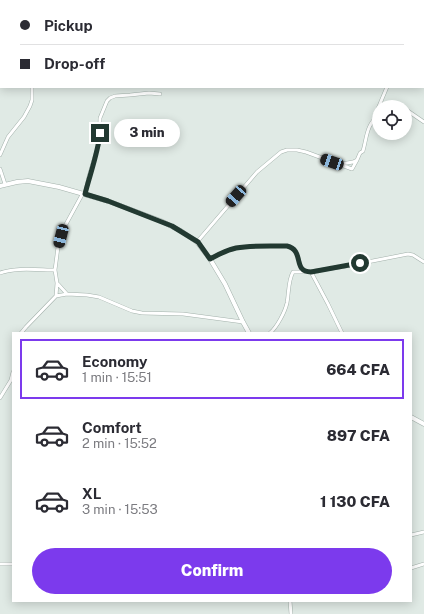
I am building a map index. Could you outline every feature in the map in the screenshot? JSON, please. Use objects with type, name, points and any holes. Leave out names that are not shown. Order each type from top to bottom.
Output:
[{"type":"street","points":[[0,155],[8,137],[24,117],[30,106],[32,100],[32,88]]},
{"type":"street","points":[[381,100],[387,88]]},
{"type":"street","points":[[56,296],[58,247],[65,226],[84,193],[99,144],[100,118],[107,101],[115,96],[149,93],[160,94]]},
{"type":"street","points":[[412,114],[424,122]]},
{"type":"street","points":[[198,242],[257,172],[281,152],[287,150],[297,150],[306,152],[352,169],[360,153],[363,151],[366,133],[372,122]]},
{"type":"street","points":[[339,164],[350,163],[357,160]]},
{"type":"street","points":[[0,170],[5,184]]},
{"type":"street","points":[[0,186],[28,181],[59,186],[108,201],[161,221],[180,231],[198,242],[210,259],[225,284],[248,332]]},
{"type":"street","points":[[210,259],[236,248],[287,246],[294,249],[299,259],[301,269],[305,272]]},
{"type":"street","points":[[271,332],[276,328],[286,305],[290,277],[293,272],[311,272],[408,254],[413,255],[424,262]]},
{"type":"street","points":[[0,273],[21,270],[56,270]]},
{"type":"street","points":[[311,272],[342,332]]},
{"type":"street","points":[[57,283],[68,294]]},
{"type":"street","points":[[22,332],[56,296],[68,294],[99,297],[132,311],[142,313],[183,314],[243,322]]},
{"type":"street","points":[[0,398],[12,376]]},
{"type":"street","points":[[412,418],[424,424]]},
{"type":"street","points":[[412,535],[424,532]]},
{"type":"street","points":[[0,564],[12,564]]},
{"type":"street","points":[[412,568],[424,564]]},
{"type":"street","points":[[290,602],[291,614]]},
{"type":"route","points":[[100,133],[99,144],[85,194],[108,201],[172,226],[198,242],[210,259],[236,248],[287,246],[294,249],[299,259],[300,267],[305,272],[360,263]]}]
